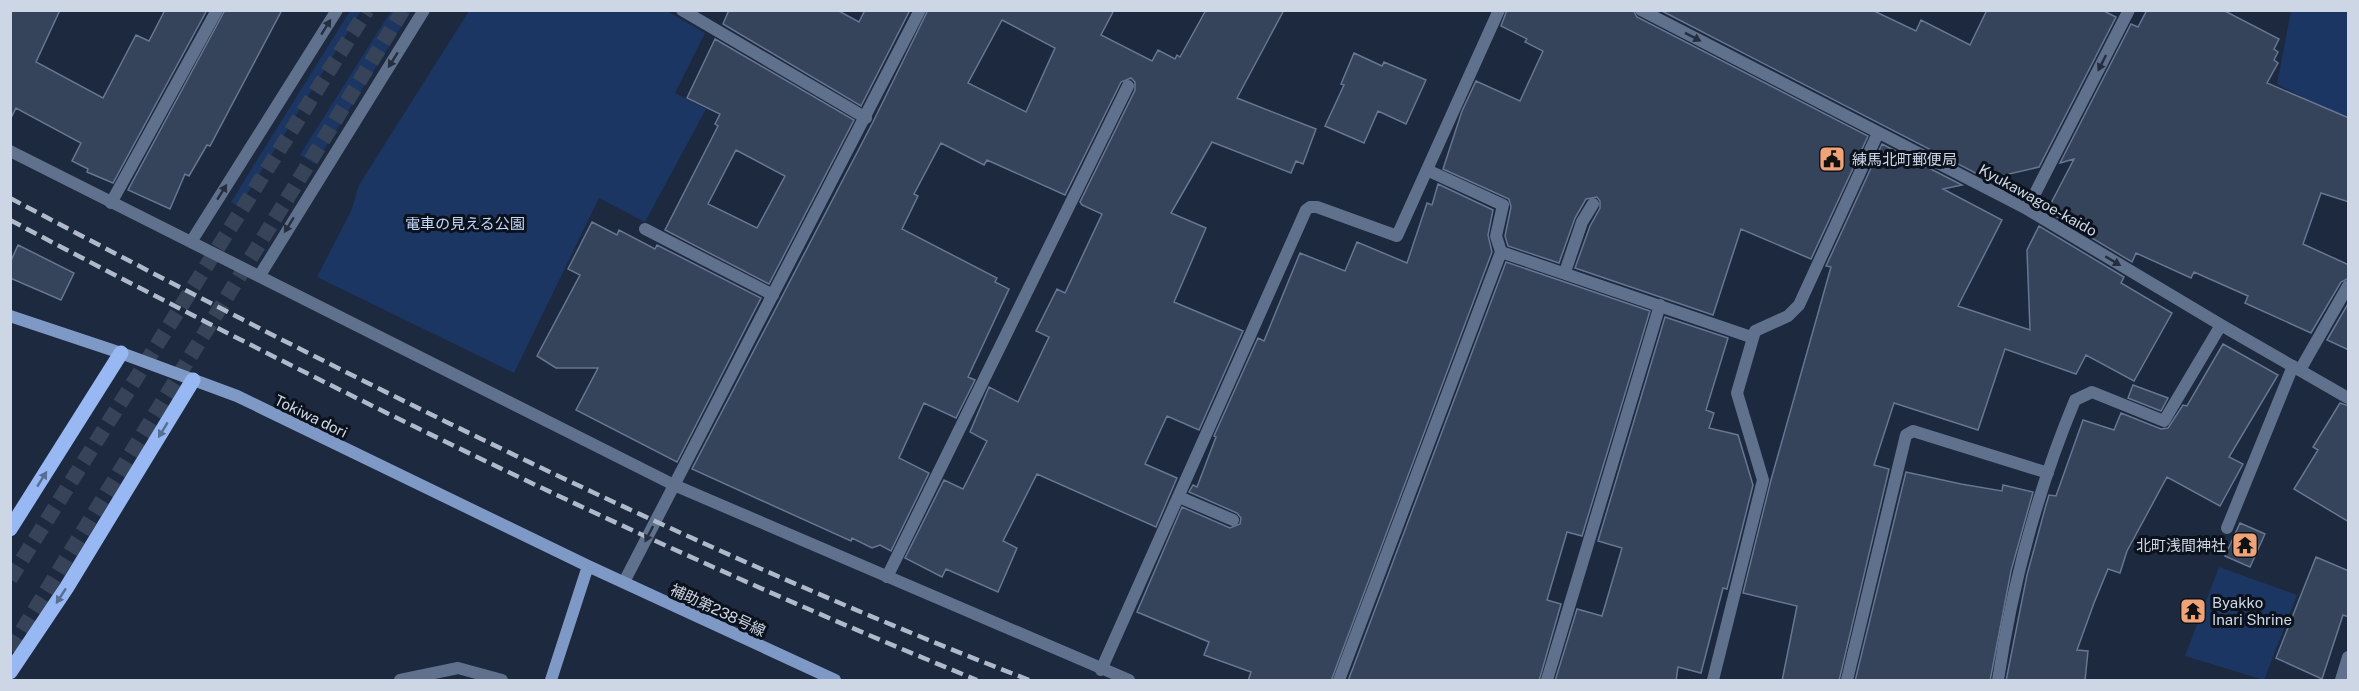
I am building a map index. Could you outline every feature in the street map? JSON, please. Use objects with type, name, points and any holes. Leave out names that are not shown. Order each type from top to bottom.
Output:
[{"type":"main road","points":[[10,529],[121,353]]},
{"type":"main road","points":[[10,672],[67,587],[193,380]]},
{"type":"street","points":[[111,203],[217,10]]},
{"type":"street","points":[[191,242],[337,10]]},
{"type":"street","points":[[260,275],[424,10]]},
{"type":"street","points":[[682,10],[866,118]]},
{"type":"street","points":[[624,582],[920,10]]},
{"type":"street","points":[[1101,670],[1306,210],[1317,207],[1396,236],[1499,10]]},
{"type":"street","name":"Kyukawagoe-kaido","points":[[1641,10],[2027,209],[2221,326],[2349,398]]},
{"type":"street","points":[[2027,209],[2128,10]]},
{"type":"street","points":[[887,577],[1128,87]]},
{"type":"street","points":[[1713,681],[1762,485],[1736,398],[1751,336],[1759,327],[1788,316],[1799,305],[1878,133]]},
{"type":"street","points":[[10,152],[260,275],[674,485],[1129,681]]},
{"type":"street","points":[[1339,681],[1501,252],[1496,236],[1503,205],[1427,170]]},
{"type":"street","points":[[1565,272],[1582,222],[1593,204]]},
{"type":"street","points":[[645,229],[773,295]]},
{"type":"street","points":[[1501,252],[1751,336]]},
{"type":"street","points":[[2227,528],[2297,368],[2349,286]]},
{"type":"street","points":[[1547,681],[1660,305]]},
{"type":"street","name":"Tokiwa dori","points":[[10,316],[121,353],[237,396],[588,566]]},
{"type":"street","points":[[1998,681],[2008,613],[2048,473],[2078,396],[2096,393],[2164,421],[2221,326]]},
{"type":"street","points":[[1847,681],[1909,432],[2048,473]]},
{"type":"street","points":[[1179,497],[1233,520]]},
{"type":"street","points":[[551,681],[588,566]]},
{"type":"street","name":"補助第238号線","points":[[588,566],[835,681]]},
{"type":"street","points":[[2341,681],[2349,657]]},
{"type":"street","points":[[400,681],[458,668],[502,681]]},
{"type":"green space","points":[[350,11],[361,11],[239,207],[231,202]]},
{"type":"green space","points":[[391,11],[411,11],[315,164],[300,155]]},
{"type":"green space","name":"電車の見える公園","points":[[469,11],[667,11],[705,33],[675,93],[706,109],[645,222],[599,198],[514,373],[317,277],[352,209],[359,185]]},
{"type":"green space","points":[[2291,11],[2348,11],[2348,116],[2330,111],[2277,84]]},
{"type":"green space","points":[[2219,567],[2297,595],[2264,680],[2185,656]]},
{"type":"building","points":[[10,10],[60,10],[36,62],[103,98],[136,35],[149,41],[165,10],[207,10],[113,183],[87,172],[88,169],[72,161],[81,143],[16,108],[10,120]]},
{"type":"building","points":[[225,10],[282,10],[210,146],[207,145],[189,176],[185,174],[170,209],[128,190]]},
{"type":"building","points":[[729,10],[837,10],[859,22],[865,10],[910,10],[861,106],[723,24]]},
{"type":"building","points":[[928,10],[1114,10],[1101,35],[1152,61],[1158,50],[1175,59],[1177,55],[1180,57],[1206,10],[1284,10],[1237,98],[1316,129],[1303,164],[1296,161],[1291,173],[1212,142],[1171,213],[1206,228],[1174,302],[1243,331],[1199,430],[1167,416],[1145,464],[1177,478],[1156,527],[1037,474],[1003,541],[1017,548],[998,592],[946,569],[942,577],[905,558],[944,480],[963,489],[987,441],[970,432],[989,387],[1018,402],[1049,337],[1036,331],[1057,289],[1065,293],[1102,214],[1080,202],[1135,90],[1135,82],[1131,78],[1121,82],[1065,195],[987,160],[984,165],[941,143],[914,194],[918,196],[902,229],[997,278],[995,282],[1009,289],[968,377],[975,380],[956,418],[924,403],[899,458],[929,473],[891,551],[880,545],[872,548],[852,538],[851,541],[692,469],[873,122]],"holes":[[[1002,20],[1055,48],[1026,112],[968,83]]]},
{"type":"building","points":[[1507,10],[1633,10],[1637,17],[1868,136],[1811,259],[1741,229],[1713,315],[1575,268],[1590,226],[1600,208],[1600,201],[1597,197],[1586,199],[1575,218],[1559,263],[1508,246],[1505,236],[1511,207],[1509,199],[1443,169],[1462,111],[1476,81],[1520,101],[1543,51],[1525,42],[1527,39],[1501,26]]},
{"type":"building","points":[[1660,10],[1872,10],[1916,31],[1921,20],[1970,45],[1987,10],[2102,10],[2116,17],[2039,167],[1987,179]]},
{"type":"building","points":[[2147,10],[2223,10],[2279,39],[2274,49],[2278,52],[2274,60],[2278,63],[2267,83],[2349,118],[2349,202],[2321,193],[2303,244],[2349,265],[2349,278],[2341,282],[2311,333],[2245,303],[2248,296],[2194,272],[2191,278],[2136,253],[2132,262],[2047,211],[2074,159],[2060,163],[2131,24],[2138,27]]},
{"type":"building","points":[[715,39],[854,120],[769,284],[665,230],[718,126],[715,124],[720,114],[687,98]],"holes":[[[736,150],[785,176],[757,228],[708,204]]]},
{"type":"building","points":[[1354,53],[1382,66],[1384,62],[1426,80],[1406,124],[1378,111],[1364,143],[1325,126],[1344,85],[1341,84]]},
{"type":"building","points":[[1882,144],[1962,185],[1943,189],[2002,220],[1958,306],[2030,330],[2027,250],[2039,226],[2124,277],[2121,283],[2172,313],[2134,381],[2086,355],[2076,374],[2005,349],[1978,430],[1894,403],[1874,465],[1889,469],[1839,681],[1782,681],[1797,606],[1743,593],[1771,480],[1831,267],[1826,266]]},
{"type":"building","points":[[1438,184],[1493,210],[1488,235],[1492,252],[1331,681],[1248,681],[1251,672],[1204,655],[1209,642],[1137,612],[1182,507],[1230,528],[1240,524],[1241,518],[1237,513],[1189,492],[1193,485],[1197,487],[1216,437],[1214,436],[1258,338],[1264,341],[1300,253],[1345,271],[1357,242],[1407,263],[1427,203],[1432,205]]},
{"type":"building","points":[[592,222],[617,235],[619,230],[655,249],[657,245],[761,298],[677,462],[576,410],[598,368],[556,368],[537,356],[580,275],[568,269]]},
{"type":"building","points":[[18,245],[74,273],[61,300],[10,278],[10,263]]},
{"type":"building","points":[[1506,262],[1650,311],[1582,536],[1567,532],[1547,600],[1561,604],[1539,681],[1348,681]]},
{"type":"building","points":[[2349,302],[2349,350],[2327,340]]},
{"type":"building","points":[[1665,317],[1728,338],[1706,410],[1714,413],[1709,428],[1738,435],[1753,485],[1727,589],[1723,588],[1701,673],[1678,667],[1676,681],[1555,681],[1577,609],[1602,616],[1622,548],[1598,541]]},
{"type":"building","points":[[2223,344],[2278,375],[2229,457],[2243,464],[2220,506],[2167,477],[2127,551],[2120,573],[2108,569],[2094,603],[2077,650],[2088,651],[2085,681],[2006,681],[2027,575],[2046,505],[2049,495],[2056,496],[2083,420],[2114,430],[2121,413],[2161,429],[2168,428],[2183,405],[2187,406]]},
{"type":"building","points":[[2133,385],[2168,398],[2161,411],[2128,398]]},
{"type":"building","points":[[2340,403],[2349,406],[2349,522],[2294,489],[2318,450],[2313,447]]},
{"type":"building","points":[[1906,472],[2002,491],[2003,485],[2033,492],[2011,571],[1990,681],[1855,681]]},
{"type":"building","name":"北町浅間神社","points":[[2240,523],[2265,534],[2250,567],[2225,556]]},
{"type":"building","points":[[2316,557],[2349,571],[2349,617],[2343,615],[2322,679],[2276,658]]},
{"type":"tunnel","points":[[10,579],[367,10]]},
{"type":"tunnel","points":[[10,650],[403,10]]},
{"type":"railway","points":[[10,198],[260,328],[512,454],[768,572],[1029,680]]},
{"type":"railway","points":[[10,220],[248,343],[488,462],[730,575],[977,680]]},
{"type":"place","name":"練馬北町郵便局","points":[[1832,159]]},
{"type":"place","name":"北町浅間神社","points":[[2245,545]]},
{"type":"place","name":"Byakko Inari Shrine","points":[[2193,611]]}]
